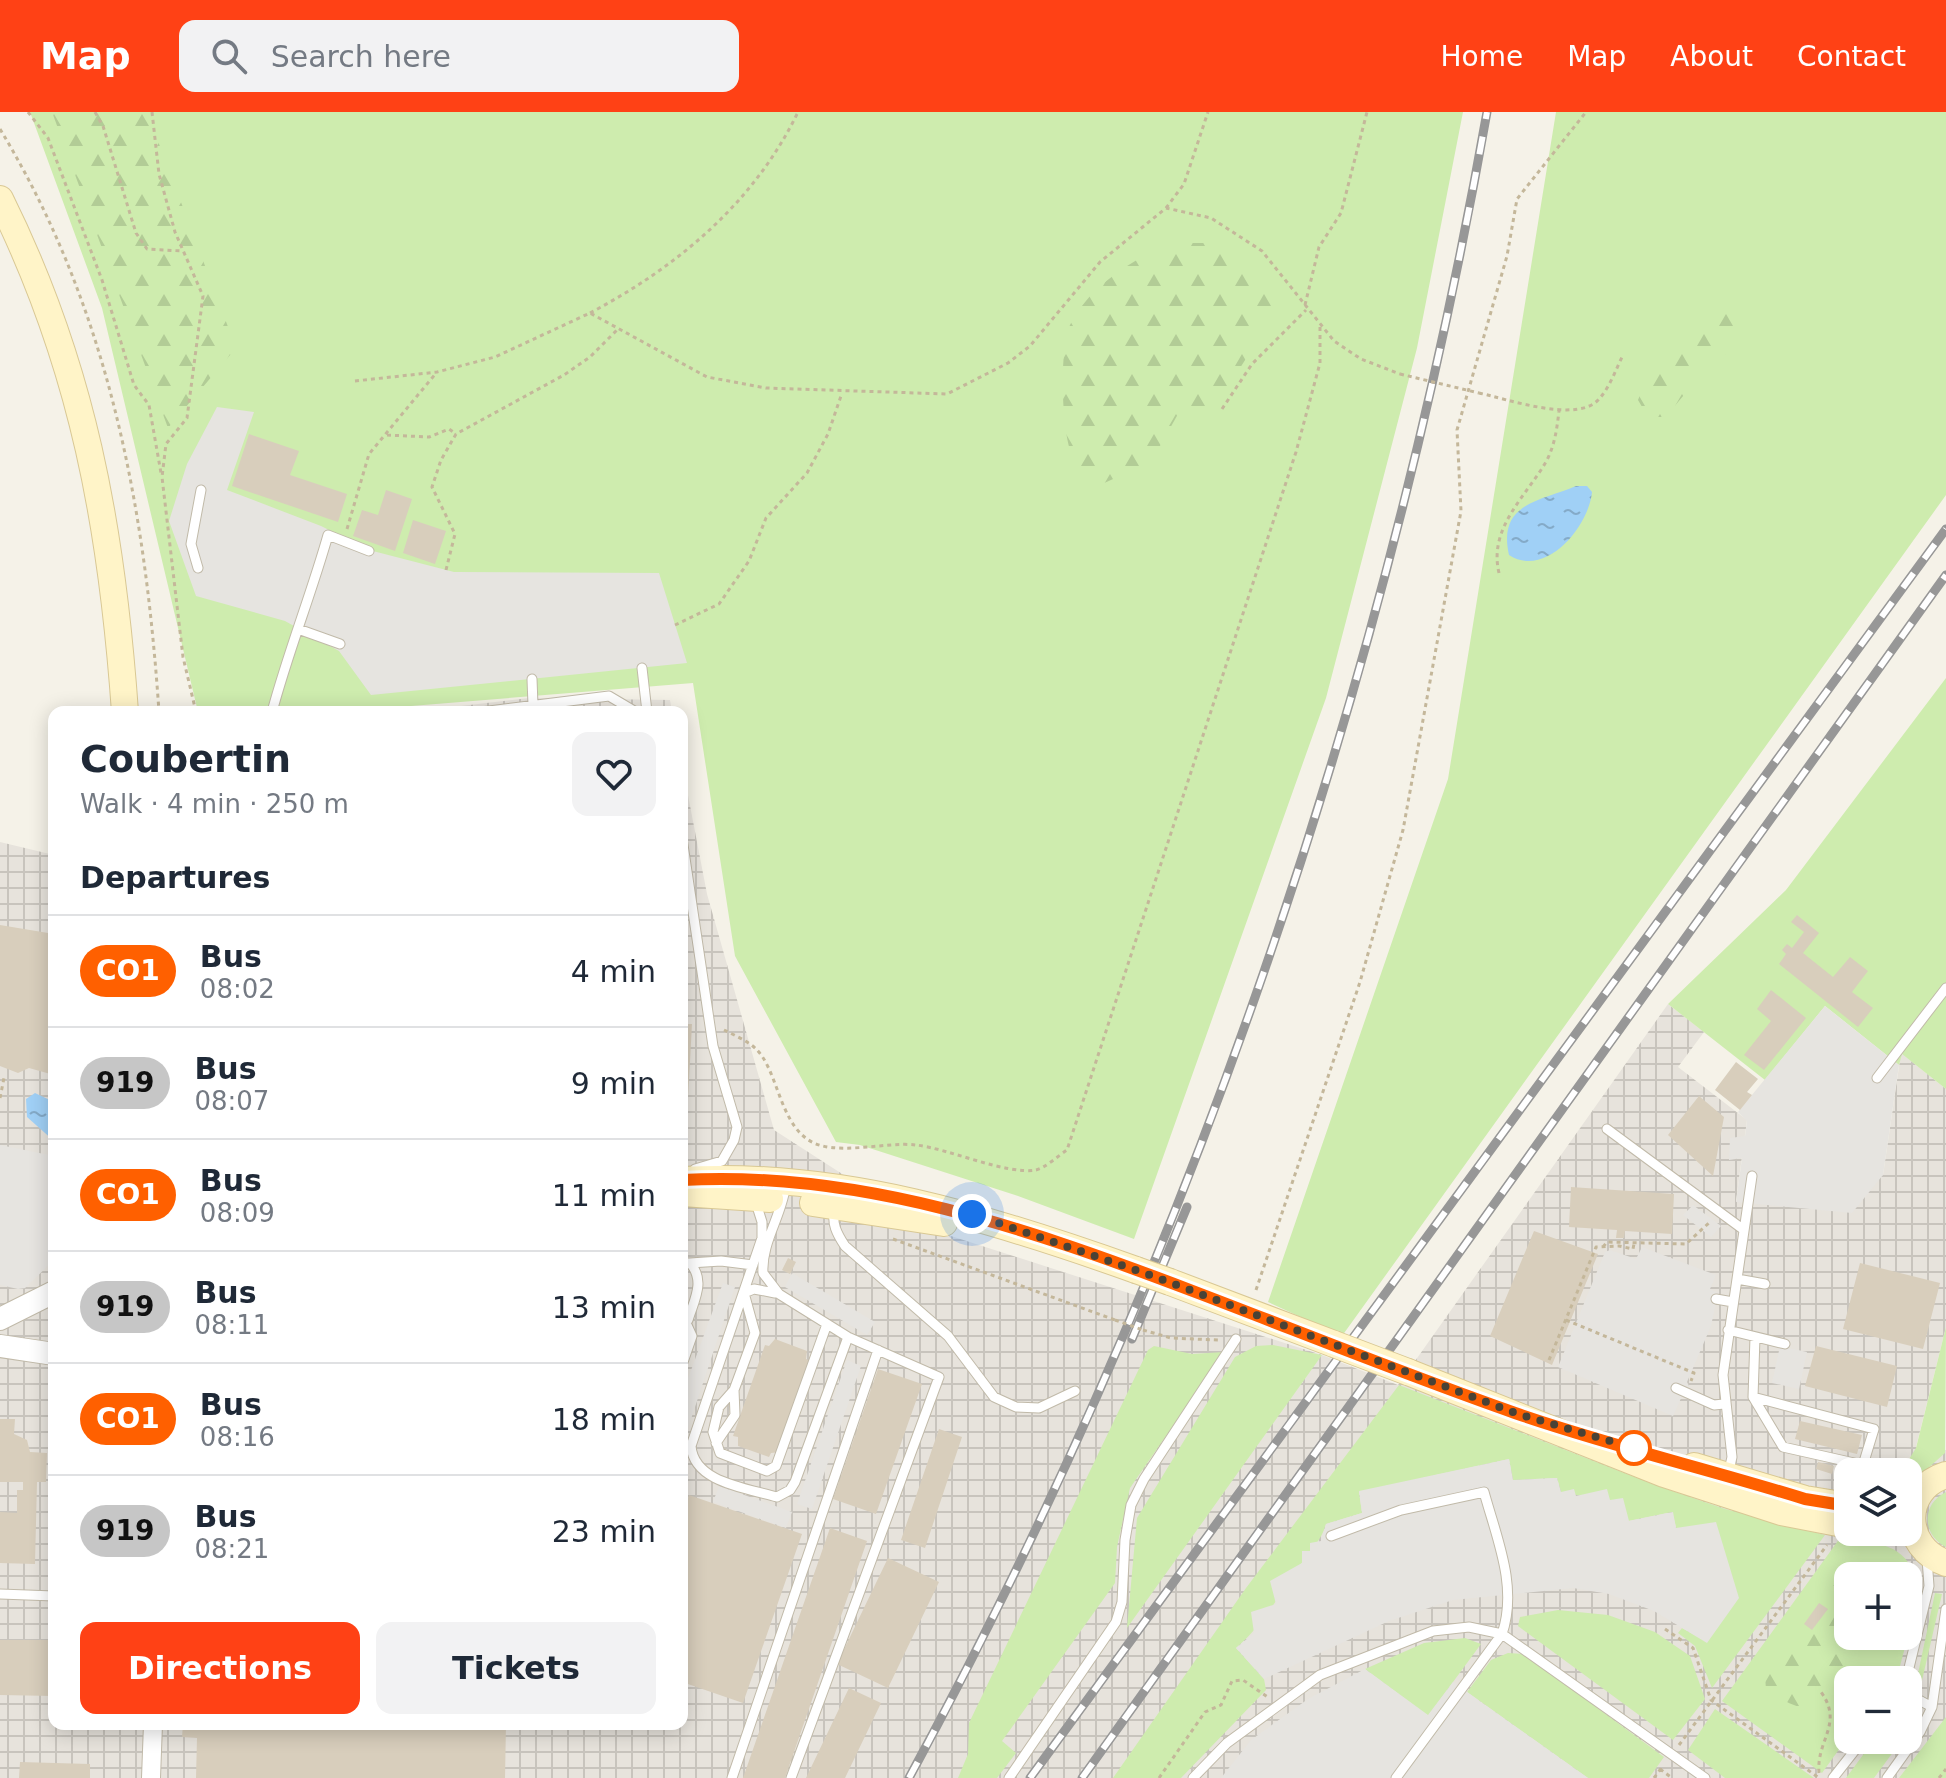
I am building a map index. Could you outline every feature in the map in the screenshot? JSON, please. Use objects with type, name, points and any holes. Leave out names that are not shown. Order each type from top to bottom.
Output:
[{"type":"main road","points":[[0,199],[53,320],[85,421],[113,567],[125,706]]},
{"type":"main road","points":[[688,1181],[785,1192],[908,1199],[1016,1229],[1170,1282],[1518,1414],[1725,1485],[1781,1512],[1834,1524]]},
{"type":"main road","points":[[688,1193],[756,1189]]},
{"type":"main road","points":[[785,1192],[836,1206],[926,1221],[1016,1229]]},
{"type":"main road","points":[[1922,1488],[1946,1475]]},
{"type":"main road","points":[[1725,1485],[1834,1504]]},
{"type":"main road","points":[[1917,1546],[1946,1563]]},
{"type":"street","points":[[0,1319],[33,1306],[48,1296]]},
{"type":"street","points":[[0,1346],[48,1353]]},
{"type":"street","points":[[151,1778],[153,1730]]},
{"type":"lane","points":[[198,568],[191,544],[201,490]]},
{"type":"lane","points":[[274,706],[290,646],[328,535],[369,551]]},
{"type":"lane","points":[[298,629],[340,644]]},
{"type":"lane","points":[[642,668],[646,706]]},
{"type":"lane","points":[[532,679],[533,705]]},
{"type":"lane","points":[[526,706],[609,696],[626,706]]},
{"type":"lane","points":[[688,878],[710,1024],[718,1063],[734,1112],[734,1140],[722,1161],[688,1170]]},
{"type":"lane","points":[[1877,1078],[1946,988]]},
{"type":"lane","points":[[1607,1129],[1744,1230]]},
{"type":"lane","points":[[1725,1485],[1732,1457],[1724,1400],[1728,1330],[1752,1176]]},
{"type":"lane","points":[[756,1189],[762,1229],[744,1293],[691,1446],[694,1461],[706,1474],[777,1497],[790,1490],[848,1337]]},
{"type":"lane","points":[[785,1192],[763,1266],[769,1284],[779,1294],[848,1337],[939,1377],[791,1778]]},
{"type":"lane","points":[[836,1206],[832,1218],[845,1246],[948,1336],[994,1397],[1016,1407],[1039,1408],[1075,1391]]},
{"type":"lane","points":[[688,1263],[721,1261],[753,1265]]},
{"type":"lane","points":[[688,1264],[697,1271],[699,1282],[688,1310]]},
{"type":"lane","points":[[1737,1279],[1765,1284]]},
{"type":"lane","points":[[744,1293],[763,1289],[779,1294]]},
{"type":"lane","points":[[744,1293],[755,1333],[734,1390],[719,1407],[713,1425],[716,1443],[726,1456],[767,1471],[776,1466],[827,1324]]},
{"type":"lane","points":[[1716,1299],[1733,1302]]},
{"type":"lane","points":[[688,1325],[692,1336],[688,1348]]},
{"type":"lane","points":[[1728,1330],[1785,1344]]},
{"type":"lane","points":[[1753,1397],[1874,1429],[1863,1465],[1783,1447],[1753,1397],[1755,1337]]},
{"type":"lane","points":[[1009,1778],[1116,1622],[1122,1602],[1131,1505],[1144,1479],[1236,1339]]},
{"type":"lane","points":[[732,1778],[878,1350]]},
{"type":"lane","points":[[1676,1388],[1714,1405],[1724,1400]]},
{"type":"lane","points":[[716,1443],[735,1415],[734,1390]]},
{"type":"lane","points":[[1331,1536],[1401,1510],[1484,1492],[1508,1579],[1509,1615],[1502,1634],[1396,1778]]},
{"type":"lane","points":[[1909,1666],[1929,1586],[1929,1566],[1913,1546]]},
{"type":"lane","points":[[0,1594],[48,1596]]},
{"type":"lane","points":[[1887,1778],[1920,1732],[1932,1707],[1946,1609]]},
{"type":"lane","points":[[1193,1778],[1227,1743],[1320,1675],[1433,1631],[1469,1627],[1502,1634],[1705,1778]]},
{"type":"lane","points":[[1922,1702],[1932,1707]]},
{"type":"lane","points":[[1833,1778],[1852,1754]]},
{"type":"path","points":[[28,112],[48,138],[102,280],[134,385],[149,405],[162,477],[183,657],[195,706]]},
{"type":"path","points":[[95,112],[103,126],[136,233],[147,249],[174,248],[185,252]]},
{"type":"path","points":[[152,112],[159,174],[175,232],[203,296],[187,418],[166,444],[162,477]]},
{"type":"path","points":[[355,381],[437,372],[495,357],[646,283],[743,198],[787,135],[798,112]]},
{"type":"path","points":[[590,313],[707,377],[766,388],[842,393],[947,394],[1008,363],[1030,346],[1100,262],[1166,208],[1184,184],[1208,112]]},
{"type":"path","points":[[1222,409],[1252,364],[1305,308],[1319,247],[1341,213],[1367,112]]},
{"type":"path","points":[[1248,1312],[1360,982],[1403,830],[1461,511],[1457,430],[1507,256],[1517,199],[1586,112]]},
{"type":"path","points":[[1166,208],[1211,218],[1262,251],[1320,327],[1361,359],[1400,374],[1559,411],[1580,409],[1598,401],[1623,355]]},
{"type":"path","points":[[710,1024],[758,1050],[792,1123],[807,1139],[821,1145],[843,1149],[859,1145],[915,1145],[956,1151],[993,1166],[1036,1170],[1067,1150],[1296,452],[1320,363],[1320,327]]},
{"type":"path","points":[[446,570],[455,534],[432,487],[441,460],[456,434],[564,375],[590,357],[619,328]]},
{"type":"path","points":[[344,541],[369,454],[437,372]]},
{"type":"path","points":[[675,625],[719,604],[749,561],[766,518],[807,473],[828,434],[842,393]]},
{"type":"path","points":[[1499,573],[1496,550],[1502,532],[1519,497],[1548,458],[1555,439],[1559,411]]},
{"type":"path","points":[[385,435],[429,437],[449,429],[456,434]]},
{"type":"path","points":[[0,1098],[4,1078]]},
{"type":"path","points":[[1603,1247],[1607,1242],[1620,1240],[1634,1244],[1686,1244],[1718,1212]]},
{"type":"path","points":[[1620,1240],[1621,1231]]},
{"type":"path","points":[[879,1234],[1143,1330],[1188,1341],[1236,1339]]},
{"type":"path","points":[[1549,1360],[1596,1247],[1633,1249],[1634,1244]]},
{"type":"path","points":[[1566,1320],[1694,1373],[1691,1387],[1724,1400]]},
{"type":"path","points":[[1654,1778],[1828,1544]]},
{"type":"path","points":[[1665,1629],[1693,1648],[1711,1700],[1818,1777]]},
{"type":"path","points":[[1159,1778],[1205,1712],[1221,1705],[1232,1681],[1243,1680],[1277,1705]]},
{"type":"path","points":[[1818,1777],[1817,1757],[1829,1733],[1831,1707],[1821,1692]]},
{"type":"path","points":[[1660,1769],[1672,1778]]},
{"type":"path","points":[[1939,1778],[1946,1769]]},
{"type":"shaded area","points":[[217,407],[254,412],[227,490],[321,526],[369,550],[454,572],[659,573],[687,663],[371,695],[339,651],[285,621],[196,596],[169,521],[187,464]]},
{"type":"shaded area","points":[[529,698],[670,700],[671,706],[461,706]]},
{"type":"shaded area","points":[[688,795],[707,894],[774,1130],[926,1228],[1322,1355],[1398,1385],[1668,1004],[1704,1032],[1678,1067],[1747,1120],[1736,1201],[1883,1175],[1901,1053],[1946,1089],[1946,1327],[1916,1447],[1946,1450],[1946,1778],[0,1778],[0,842],[48,854],[48,1730],[688,1730]]},
{"type":"shaded area","points":[[1825,1006],[1899,1065],[1883,1175],[1852,1213],[1736,1202],[1742,1158],[1729,1160],[1730,1138],[1745,1136],[1747,1121],[1738,1112]]},
{"type":"shaded area","points":[[0,1145],[48,1155],[48,1266],[25,1288],[0,1285]]},
{"type":"shaded area","points":[[1693,1205],[1721,1226],[1711,1237],[1683,1215]]},
{"type":"shaded area","points":[[1642,1247],[1716,1275],[1710,1289],[1718,1293],[1711,1326],[1687,1382],[1691,1390],[1706,1396],[1703,1406],[1682,1396],[1673,1416],[1558,1367],[1605,1252],[1610,1250],[1636,1259]]},
{"type":"shaded area","points":[[792,1273],[875,1322],[867,1335],[785,1287]]},
{"type":"shaded area","points":[[723,1283],[735,1287],[688,1428],[688,1379]]},
{"type":"shaded area","points":[[1780,1346],[1807,1352],[1799,1389],[1772,1383]]},
{"type":"shaded area","points":[[847,1360],[861,1366],[812,1509],[797,1504]]},
{"type":"shaded area","points":[[1509,1459],[1513,1480],[1557,1478],[1561,1492],[1574,1489],[1576,1496],[1607,1489],[1610,1500],[1623,1498],[1629,1521],[1673,1512],[1676,1528],[1716,1522],[1739,1598],[1707,1643],[1654,1611],[1609,1594],[1573,1588],[1453,1600],[1389,1621],[1264,1679],[1236,1648],[1254,1633],[1251,1612],[1276,1604],[1270,1581],[1302,1563],[1302,1551],[1310,1551],[1310,1543],[1321,1541],[1326,1524],[1362,1513],[1359,1491]]},
{"type":"shaded area","points":[[719,1486],[792,1512],[786,1528],[713,1502]]},
{"type":"shaded area","points":[[1365,1669],[1428,1715],[1453,1682],[1588,1778],[1221,1778],[1251,1740],[1308,1699]]},
{"type":"green space","points":[[30,112],[1463,112],[1417,348],[1326,698],[1134,1239],[1015,1195],[860,1145],[836,1142],[735,956],[693,683],[411,706],[197,706],[102,308]]},
{"type":"green space","points":[[52,112],[147,112],[236,348],[168,428]]},
{"type":"green space","points":[[1556,112],[1946,112],[1946,495],[1342,1336],[1268,1302],[1448,779]]},
{"type":"green space","points":[[1168,243],[1209,243],[1252,258],[1278,311],[1226,389],[1206,413],[1178,414],[1151,462],[1102,484],[1077,465],[1067,438],[1063,396],[1066,337],[1079,311],[1100,286]]},
{"type":"green space","points":[[1735,302],[1751,325],[1745,337],[1699,377],[1673,408],[1661,417],[1648,417],[1638,400],[1664,354],[1704,316]]},
{"type":"green space","points":[[1946,678],[1946,1089],[1902,1054],[1899,1065],[1825,1006],[1765,1080],[1668,1004],[1786,890]]},
{"type":"green space","points":[[1946,1327],[1945,1453],[1922,1474],[1922,1458],[1910,1458],[1916,1448]]},
{"type":"green space","points":[[1273,1345],[1322,1355],[1127,1628],[1137,1518],[1235,1357],[1256,1346]]},
{"type":"green space","points":[[1154,1346],[1192,1354],[1224,1352],[1130,1488],[1117,1547],[1115,1583],[1002,1741],[1016,1753],[997,1778],[958,1778],[968,1754],[969,1723],[1148,1350]]},
{"type":"green space","points":[[1399,1385],[1655,1485],[1725,1509],[1825,1535],[1712,1688],[1695,1646],[1678,1633],[1682,1628],[1707,1642],[1672,1512],[1628,1521],[1609,1501],[1561,1492],[1557,1478],[1513,1480],[1509,1459],[1359,1492],[1362,1513],[1326,1524],[1319,1540],[1272,1607],[1236,1648],[1264,1679],[1266,1690],[1181,1778],[1113,1778],[1246,1588]]},
{"type":"green space","points":[[1946,1492],[1946,1547],[1932,1535],[1928,1520],[1932,1504]]},
{"type":"green space","points":[[1834,1546],[1886,1546],[1908,1562],[1834,1562],[1834,1650],[1904,1650],[1900,1666],[1834,1666],[1836,1754],[1822,1773],[1722,1701]]},
{"type":"green space","points":[[1834,1585],[1834,1650],[1866,1650],[1857,1666],[1834,1666],[1834,1695],[1813,1708],[1795,1705],[1766,1690],[1765,1675]]},
{"type":"green space","points":[[1935,1593],[1942,1594],[1922,1680],[1920,1666]]},
{"type":"green space","points":[[1558,1610],[1608,1615],[1655,1632],[1690,1656],[1705,1699],[1673,1740],[1518,1626],[1520,1617]]},
{"type":"green space","points":[[1465,1638],[1481,1644],[1428,1716],[1365,1669],[1424,1643]]},
{"type":"green space","points":[[1508,1653],[1524,1654],[1664,1757],[1649,1778],[1588,1778],[1467,1692],[1491,1660]]},
{"type":"green space","points":[[1715,1709],[1814,1778],[1725,1778],[1688,1750]]},
{"type":"green space","points":[[1946,1717],[1946,1778],[1899,1778],[1917,1754],[1922,1754],[1922,1748]]},
{"type":"green space","points":[[1864,1754],[1892,1754],[1874,1778],[1846,1778]]},
{"type":"water","points":[[1576,486],[1587,486],[1592,492],[1583,520],[1563,545],[1551,555],[1537,560],[1523,561],[1509,555],[1507,537],[1516,514],[1537,500]]},
{"type":"water","points":[[35,1093],[48,1099],[48,1136],[27,1117],[26,1099]]},
{"type":"building","points":[[249,434],[299,451],[290,475],[347,494],[338,522],[232,486]]},
{"type":"building","points":[[386,490],[412,499],[395,551],[353,536],[362,510],[378,515]]},
{"type":"building","points":[[413,520],[446,531],[435,564],[403,553]]},
{"type":"building","points":[[1797,915],[1819,933],[1803,953],[1833,977],[1850,957],[1868,971],[1852,992],[1873,1008],[1858,1027],[1779,964],[1786,954],[1782,950],[1787,944],[1792,948],[1804,932],[1791,922]]},
{"type":"building","points":[[0,925],[48,933],[48,1073],[29,1068],[18,1073],[0,1066]]},
{"type":"building","points":[[1771,990],[1806,1018],[1764,1070],[1744,1055],[1771,1021],[1757,1009]]},
{"type":"building","points":[[688,1024],[692,1024],[688,1098]]},
{"type":"building","points":[[1736,1062],[1758,1079],[1747,1092],[1752,1095],[1740,1110],[1715,1090]]},
{"type":"building","points":[[1699,1096],[1724,1117],[1713,1176],[1668,1135]]},
{"type":"building","points":[[1571,1187],[1674,1194],[1672,1234],[1625,1231],[1624,1238],[1616,1238],[1617,1230],[1569,1227]]},
{"type":"building","points":[[1534,1231],[1598,1254],[1552,1365],[1490,1336]]},
{"type":"building","points":[[788,1258],[796,1262],[790,1274],[782,1270]]},
{"type":"building","points":[[1860,1263],[1940,1283],[1923,1349],[1843,1329]]},
{"type":"building","points":[[775,1339],[807,1351],[806,1359],[811,1361],[780,1452],[771,1453],[769,1457],[738,1446],[738,1437],[733,1436],[765,1345],[769,1346]]},
{"type":"building","points":[[1816,1346],[1897,1366],[1887,1407],[1805,1386]]},
{"type":"building","points":[[878,1369],[922,1384],[876,1514],[833,1499]]},
{"type":"building","points":[[0,1419],[15,1419],[14,1434],[27,1440],[30,1452],[47,1453],[46,1482],[37,1482],[35,1564],[0,1563],[0,1512],[17,1513],[17,1490],[23,1490],[23,1482],[0,1482]]},
{"type":"building","points":[[1800,1421],[1862,1435],[1857,1454],[1795,1439]]},
{"type":"building","points":[[939,1429],[962,1437],[925,1548],[901,1540]]},
{"type":"building","points":[[1818,1462],[1834,1466],[1832,1474],[1816,1469]]},
{"type":"building","points":[[689,1495],[802,1534],[743,1703],[688,1684]]},
{"type":"building","points":[[830,1528],[867,1541],[785,1778],[743,1778]]},
{"type":"building","points":[[888,1558],[939,1582],[888,1688],[837,1664]]},
{"type":"building","points":[[1819,1603],[1828,1609],[1812,1630],[1804,1624]]},
{"type":"building","points":[[0,1640],[48,1640],[48,1696],[0,1695]]},
{"type":"building","points":[[849,1688],[881,1703],[845,1778],[806,1778]]},
{"type":"building","points":[[183,1730],[506,1730],[505,1778],[196,1778],[197,1738],[182,1737]]},
{"type":"building","points":[[20,1762],[90,1764],[90,1778],[19,1778]]},
{"type":"railway","points":[[909,1778],[1010,1582],[1104,1381],[1188,1176],[1265,968],[1333,757],[1393,544],[1444,329],[1487,112]]},
{"type":"railway","points":[[1030,1778],[1946,529]]},
{"type":"railway","points":[[1082,1778],[1946,575]]},
{"type":"railway","points":[[1132,1339],[1187,1207]]},
{"type":"bus line","name":"CO1","points":[[688,1180],[744,1180],[856,1190],[972,1214],[1153,1276],[1518,1414],[1727,1477],[1834,1505]]},
{"type":"route","points":[[972,1214],[1153,1276],[1518,1414],[1634,1448]]}]
